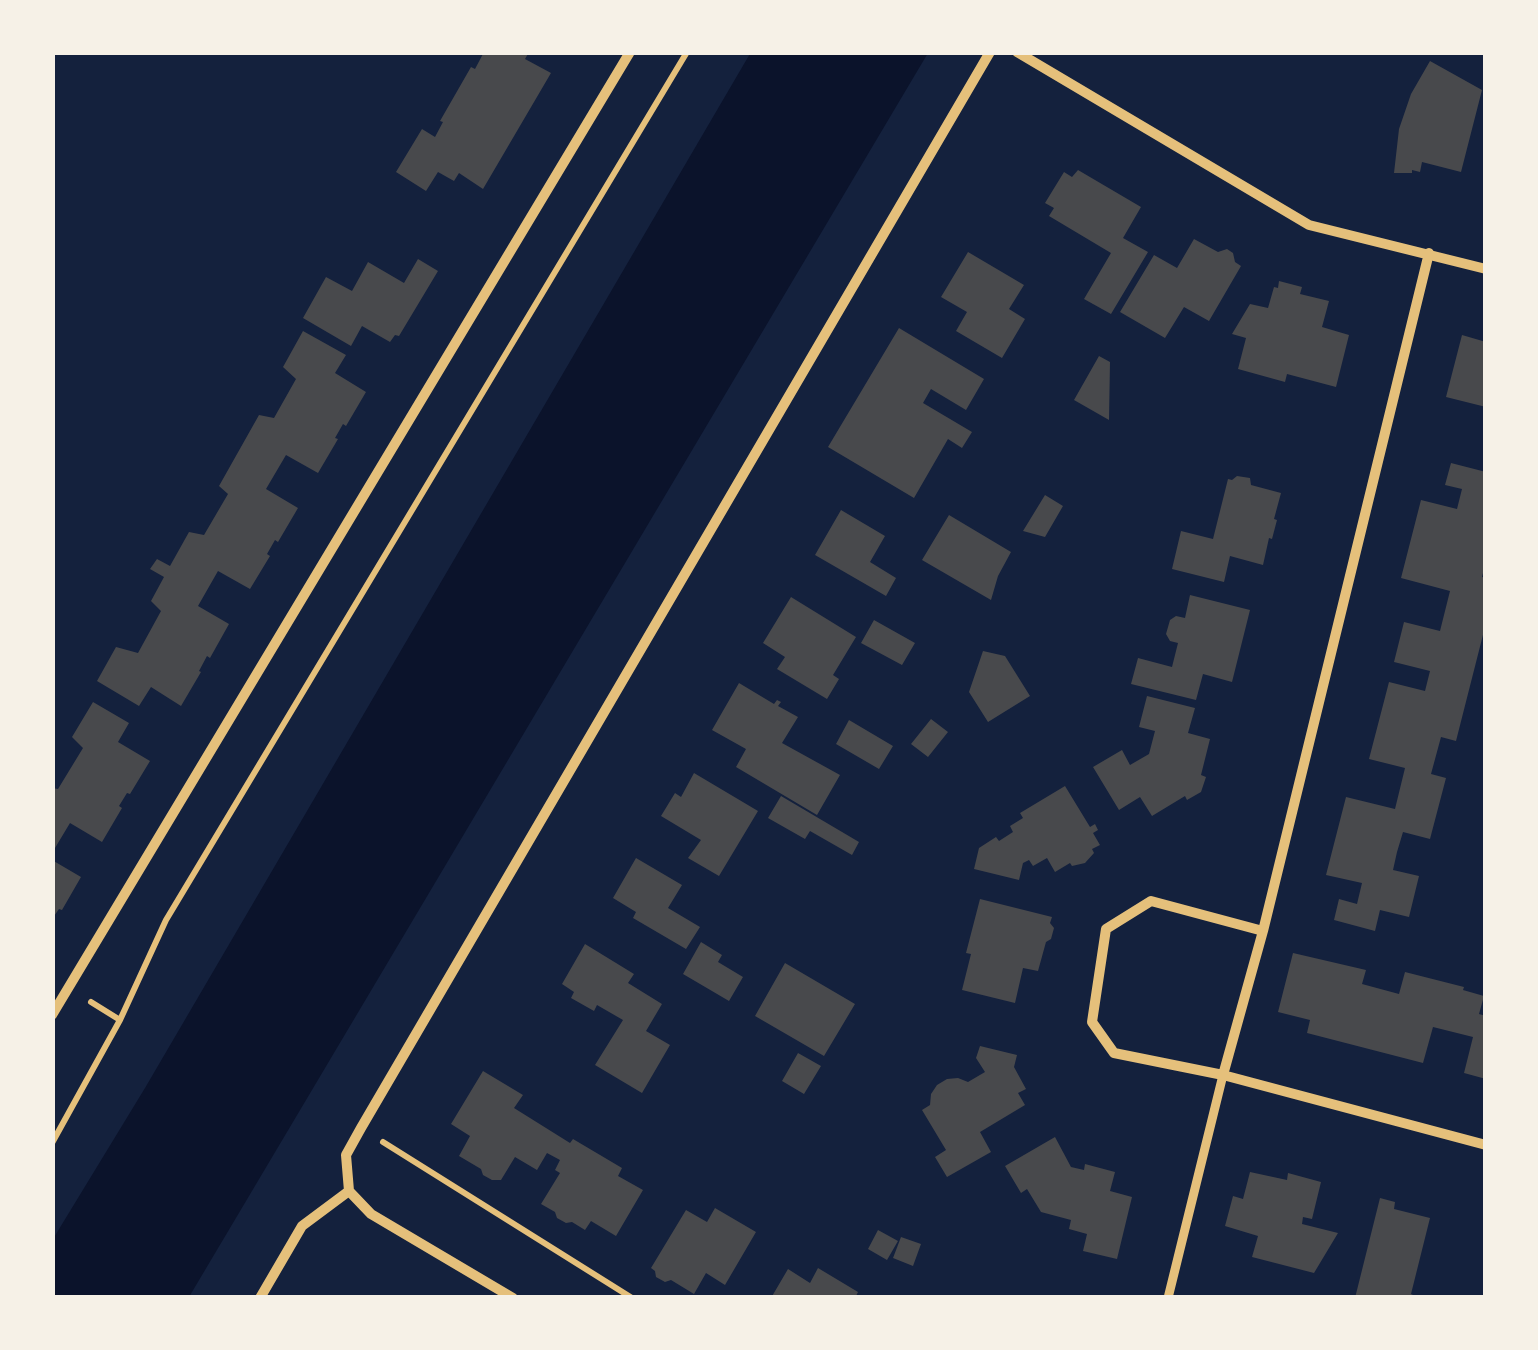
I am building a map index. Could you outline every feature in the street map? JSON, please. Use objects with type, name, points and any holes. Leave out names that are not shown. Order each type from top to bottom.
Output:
[{"type":"street","points":[[52,1015],[630,52]]},
{"type":"street","points":[[514,1298],[371,1214],[349,1191],[346,1155],[990,52]]},
{"type":"street","points":[[1017,52],[1309,225],[1486,269]]},
{"type":"street","points":[[1168,1298],[1263,931],[1429,254]]},
{"type":"street","points":[[1263,931],[1151,902],[1106,930],[1092,1022],[1114,1053],[1223,1075],[1486,1145]]},
{"type":"street","points":[[260,1298],[302,1226],[349,1191]]},
{"type":"path","points":[[52,1144],[120,1020],[166,920],[688,52]]},
{"type":"path","points":[[361,1128],[632,1298]]},
{"type":"water","points":[[751,52],[928,53],[189,1297],[53,1297],[53,1239]]},
{"type":"building","points":[[484,52],[529,52],[525,59],[551,73],[483,189],[459,173],[454,181],[438,172],[426,191],[396,172],[422,129],[435,137],[471,67],[475,69]]},
{"type":"building","points":[[1430,61],[1482,90],[1461,172],[1422,162],[1420,172],[1394,173],[1399,129],[1411,94]]},
{"type":"building","points":[[1078,170],[1141,207],[1123,238],[1148,252],[1111,314],[1084,299],[1111,253],[1049,216],[1054,208],[1045,203],[1064,172],[1072,177]]},
{"type":"building","points":[[1194,239],[1218,252],[1227,249],[1241,266],[1209,321],[1184,307],[1165,338],[1120,312],[1154,255],[1177,268]]},
{"type":"building","points":[[968,252],[1024,285],[1009,309],[1025,319],[1002,358],[956,331],[967,312],[941,297]]},
{"type":"building","points":[[418,259],[438,271],[399,336],[395,335],[390,342],[362,326],[351,346],[303,318],[326,277],[352,291],[368,262],[404,283]]},
{"type":"building","points":[[1279,281],[1302,287],[1300,294],[1329,301],[1322,327],[1349,335],[1336,387],[1287,374],[1285,382],[1238,369],[1246,338],[1232,334],[1250,304],[1268,308]]},
{"type":"building","points":[[899,328],[984,379],[966,410],[931,389],[923,403],[972,432],[962,448],[948,439],[914,498],[828,447]]},
{"type":"building","points":[[303,331],[346,355],[335,373],[366,392],[346,426],[343,424],[318,473],[286,455],[266,489],[298,508],[278,542],[275,540],[250,589],[218,571],[198,606],[229,624],[181,706],[151,687],[139,706],[97,681],[116,647],[138,653],[161,611],[151,601],[164,577],[150,569],[157,559],[170,566],[189,532],[204,535],[228,494],[219,486],[259,415],[274,418],[296,379],[283,367]]},
{"type":"building","points":[[1462,335],[1486,342],[1486,407],[1446,397]]},
{"type":"building","points":[[1099,356],[1110,362],[1109,420],[1074,400]]},
{"type":"building","points":[[1451,463],[1486,472],[1486,561],[1482,577],[1486,578],[1486,623],[1456,741],[1441,737],[1431,774],[1446,778],[1430,839],[1403,832],[1397,852],[1393,870],[1419,876],[1409,917],[1380,910],[1375,931],[1334,920],[1339,899],[1357,904],[1362,883],[1326,875],[1346,797],[1395,809],[1405,768],[1369,759],[1389,682],[1425,691],[1430,671],[1394,662],[1404,622],[1440,631],[1450,591],[1401,578],[1421,500],[1457,509],[1462,489],[1445,485]]},
{"type":"building","points":[[1250,478],[1251,485],[1281,493],[1263,565],[1230,556],[1224,582],[1172,569],[1181,531],[1213,539],[1228,479]]},
{"type":"building","points":[[1045,495],[1063,506],[1045,537],[1023,531]]},
{"type":"building","points":[[841,510],[885,536],[870,562],[896,578],[886,596],[815,555]]},
{"type":"building","points":[[949,515],[1011,552],[991,600],[922,560]]},
{"type":"building","points":[[1190,595],[1250,610],[1232,682],[1203,674],[1196,700],[1131,684],[1138,658],[1172,667],[1178,643],[1170,641],[1166,634],[1170,620],[1176,616],[1185,618]]},
{"type":"building","points":[[791,597],[856,637],[833,675],[839,679],[827,699],[777,669],[785,657],[763,643]]},
{"type":"building","points":[[874,620],[915,643],[902,665],[861,643]]},
{"type":"building","points":[[983,651],[1005,656],[1030,696],[988,722],[969,692]]},
{"type":"building","points":[[739,683],[774,704],[777,700],[781,702],[778,706],[798,717],[782,743],[840,775],[817,815],[736,767],[746,749],[712,730]]},
{"type":"building","points":[[1147,696],[1195,708],[1188,733],[1210,739],[1201,792],[1187,800],[1185,796],[1152,816],[1140,797],[1119,810],[1093,767],[1122,750],[1130,765],[1149,754],[1155,731],[1139,727]]},
{"type":"building","points":[[93,702],[129,723],[118,742],[150,761],[119,806],[122,808],[102,842],[70,823],[52,853],[52,788],[58,789],[83,748],[72,737]]},
{"type":"building","points":[[931,719],[948,732],[928,757],[911,744]]},
{"type":"building","points":[[849,720],[893,746],[879,769],[836,744]]},
{"type":"building","points":[[694,773],[758,811],[719,876],[688,858],[701,840],[661,816],[675,793],[681,797]]},
{"type":"building","points":[[1065,786],[1090,827],[1095,824],[1098,830],[1093,833],[1100,845],[1092,849],[1094,853],[1085,863],[1070,863],[1055,872],[1047,858],[1033,866],[1029,860],[1023,863],[1019,880],[974,869],[979,848],[1013,832],[1010,826],[1023,818],[1020,813]]},
{"type":"building","points":[[781,796],[859,842],[852,855],[810,831],[805,839],[768,818]]},
{"type":"building","points":[[636,858],[682,885],[668,908],[700,927],[686,949],[633,918],[636,912],[613,898]]},
{"type":"building","points":[[52,860],[81,877],[62,910],[52,919]]},
{"type":"building","points":[[980,899],[1052,917],[1050,923],[1054,928],[1038,971],[1023,968],[1015,1003],[962,990],[971,954],[966,953]]},
{"type":"building","points":[[701,942],[722,955],[718,962],[743,977],[729,1001],[683,974]]},
{"type":"building","points":[[585,944],[634,974],[628,983],[662,1004],[646,1031],[670,1045],[642,1093],[595,1065],[623,1020],[597,1005],[594,1011],[571,998],[574,992],[562,984]]},
{"type":"building","points":[[1293,953],[1366,970],[1362,984],[1399,994],[1405,972],[1484,996],[1479,1014],[1486,1016],[1486,1079],[1464,1073],[1473,1037],[1433,1027],[1423,1063],[1307,1033],[1310,1020],[1278,1012]]},
{"type":"building","points":[[785,963],[855,1004],[824,1056],[755,1016]]},
{"type":"building","points":[[980,1046],[1017,1055],[1014,1067],[1026,1089],[1018,1093],[1025,1105],[980,1132],[991,1152],[947,1177],[935,1157],[946,1150],[922,1110],[930,1105],[937,1085],[947,1079],[968,1082],[985,1072],[976,1058]]},
{"type":"building","points":[[798,1053],[821,1066],[804,1094],[782,1081]]},
{"type":"building","points":[[483,1071],[523,1095],[514,1108],[570,1143],[573,1139],[622,1168],[618,1176],[643,1190],[616,1236],[591,1221],[585,1230],[572,1222],[566,1223],[541,1204],[560,1173],[555,1170],[560,1160],[547,1153],[537,1170],[515,1157],[501,1180],[483,1175],[481,1169],[459,1156],[470,1136],[451,1124]]},
{"type":"building","points":[[1055,1137],[1071,1167],[1084,1170],[1085,1164],[1115,1172],[1110,1191],[1132,1197],[1117,1259],[1083,1251],[1087,1234],[1069,1229],[1071,1220],[1041,1212],[1027,1189],[1021,1193],[1005,1166]]},
{"type":"building","points":[[1250,1172],[1287,1180],[1288,1173],[1321,1182],[1312,1219],[1303,1217],[1302,1224],[1338,1233],[1314,1273],[1252,1257],[1258,1236],[1225,1226],[1233,1196],[1243,1199]]},
{"type":"building","points":[[1380,1198],[1395,1202],[1394,1209],[1430,1218],[1411,1294],[1419,1298],[1355,1298]]},
{"type":"building","points":[[715,1208],[756,1232],[725,1285],[706,1273],[694,1294],[671,1280],[665,1282],[656,1277],[651,1268],[686,1210],[707,1222]]},
{"type":"building","points":[[878,1230],[898,1241],[887,1260],[868,1249]]},
{"type":"building","points":[[901,1237],[921,1244],[913,1266],[893,1258]]},
{"type":"building","points":[[818,1268],[858,1292],[855,1298],[771,1298],[788,1269],[810,1283]]}]
